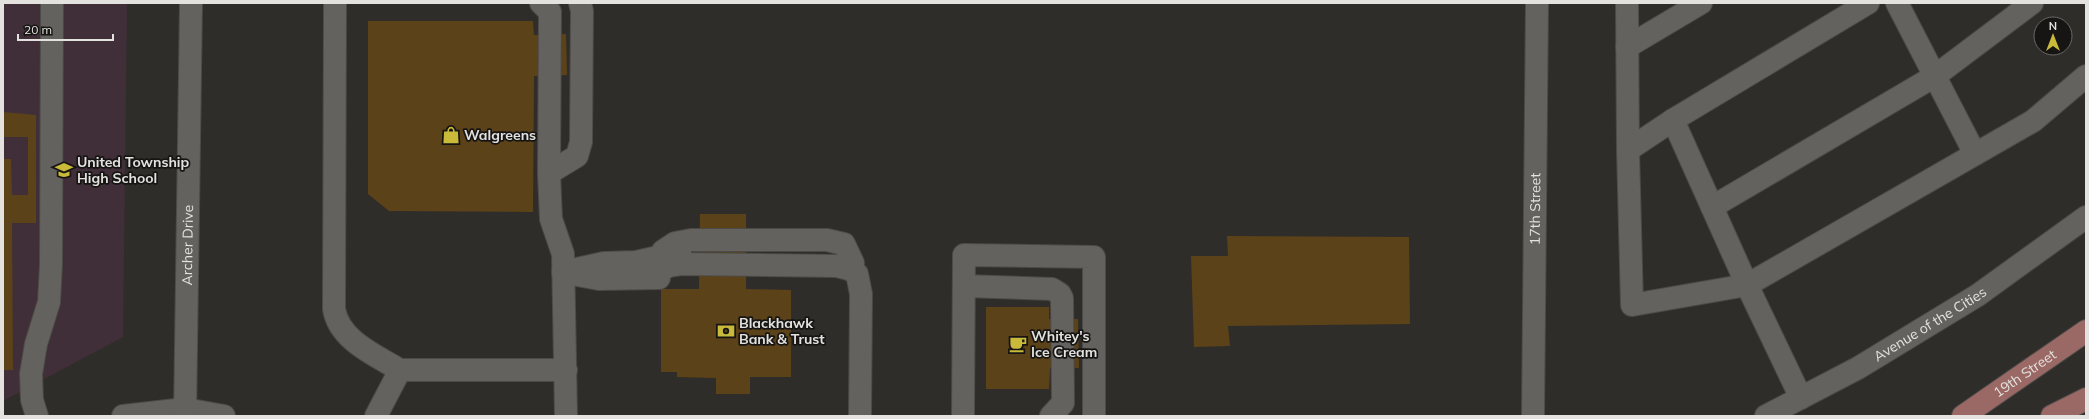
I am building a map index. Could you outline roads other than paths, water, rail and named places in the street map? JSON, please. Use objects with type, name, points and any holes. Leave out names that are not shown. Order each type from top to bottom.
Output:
[{"type":"main road","name":"19th Street","points":[[1963,416],[2086,331]]},
{"type":"main road","points":[[2052,416],[2086,399]]},
{"type":"street","points":[[37,416],[32,400],[31,374],[36,344],[49,302],[51,264],[52,3]]},
{"type":"street","name":"Archer Drive","points":[[185,413],[192,3]]},
{"type":"street","points":[[335,3],[335,319],[344,331],[360,347],[400,370],[566,370]]},
{"type":"street","points":[[541,3],[550,12],[551,219],[562,254],[566,416]]},
{"type":"street","points":[[550,173],[577,156],[582,142],[582,11],[580,3]]},
{"type":"street","name":"17th Street","points":[[1534,416],[1537,3]]},
{"type":"street","points":[[1627,3],[1628,150],[1632,305],[1747,285],[2034,121],[2086,76]]},
{"type":"street","points":[[1627,47],[1701,3]]},
{"type":"street","points":[[1628,150],[1673,120],[1868,3]]},
{"type":"street","points":[[1897,3],[1975,154]]},
{"type":"street","points":[[1712,207],[1935,76],[2032,3]]},
{"type":"street","points":[[1673,120],[1747,285],[1801,398]]},
{"type":"street","name":"Avenue of the Cities","points":[[1766,416],[1858,368],[1978,295],[2086,217]]},
{"type":"street","points":[[563,272],[599,279],[646,268],[676,252],[822,251],[846,257],[857,277],[858,289],[852,285],[834,279],[646,268]]},
{"type":"street","points":[[963,416],[964,255],[1094,257],[1094,416]]},
{"type":"street","points":[[857,277],[860,416]]},
{"type":"street","points":[[964,286],[1052,289],[1060,294],[1062,298],[1063,403],[1051,416]]},
{"type":"street","points":[[376,416],[400,370]]},
{"type":"street","points":[[123,416],[185,413],[224,416]]},
{"type":"place","name":"Walgreens","points":[[451,135]]},
{"type":"place","name":"United Township High School","points":[[64,170]]},
{"type":"place","name":"Blackhawk Bank & Trust","points":[[726,331]]},
{"type":"place","name":"Whitey's Ice Cream","points":[[1018,344]]}]
